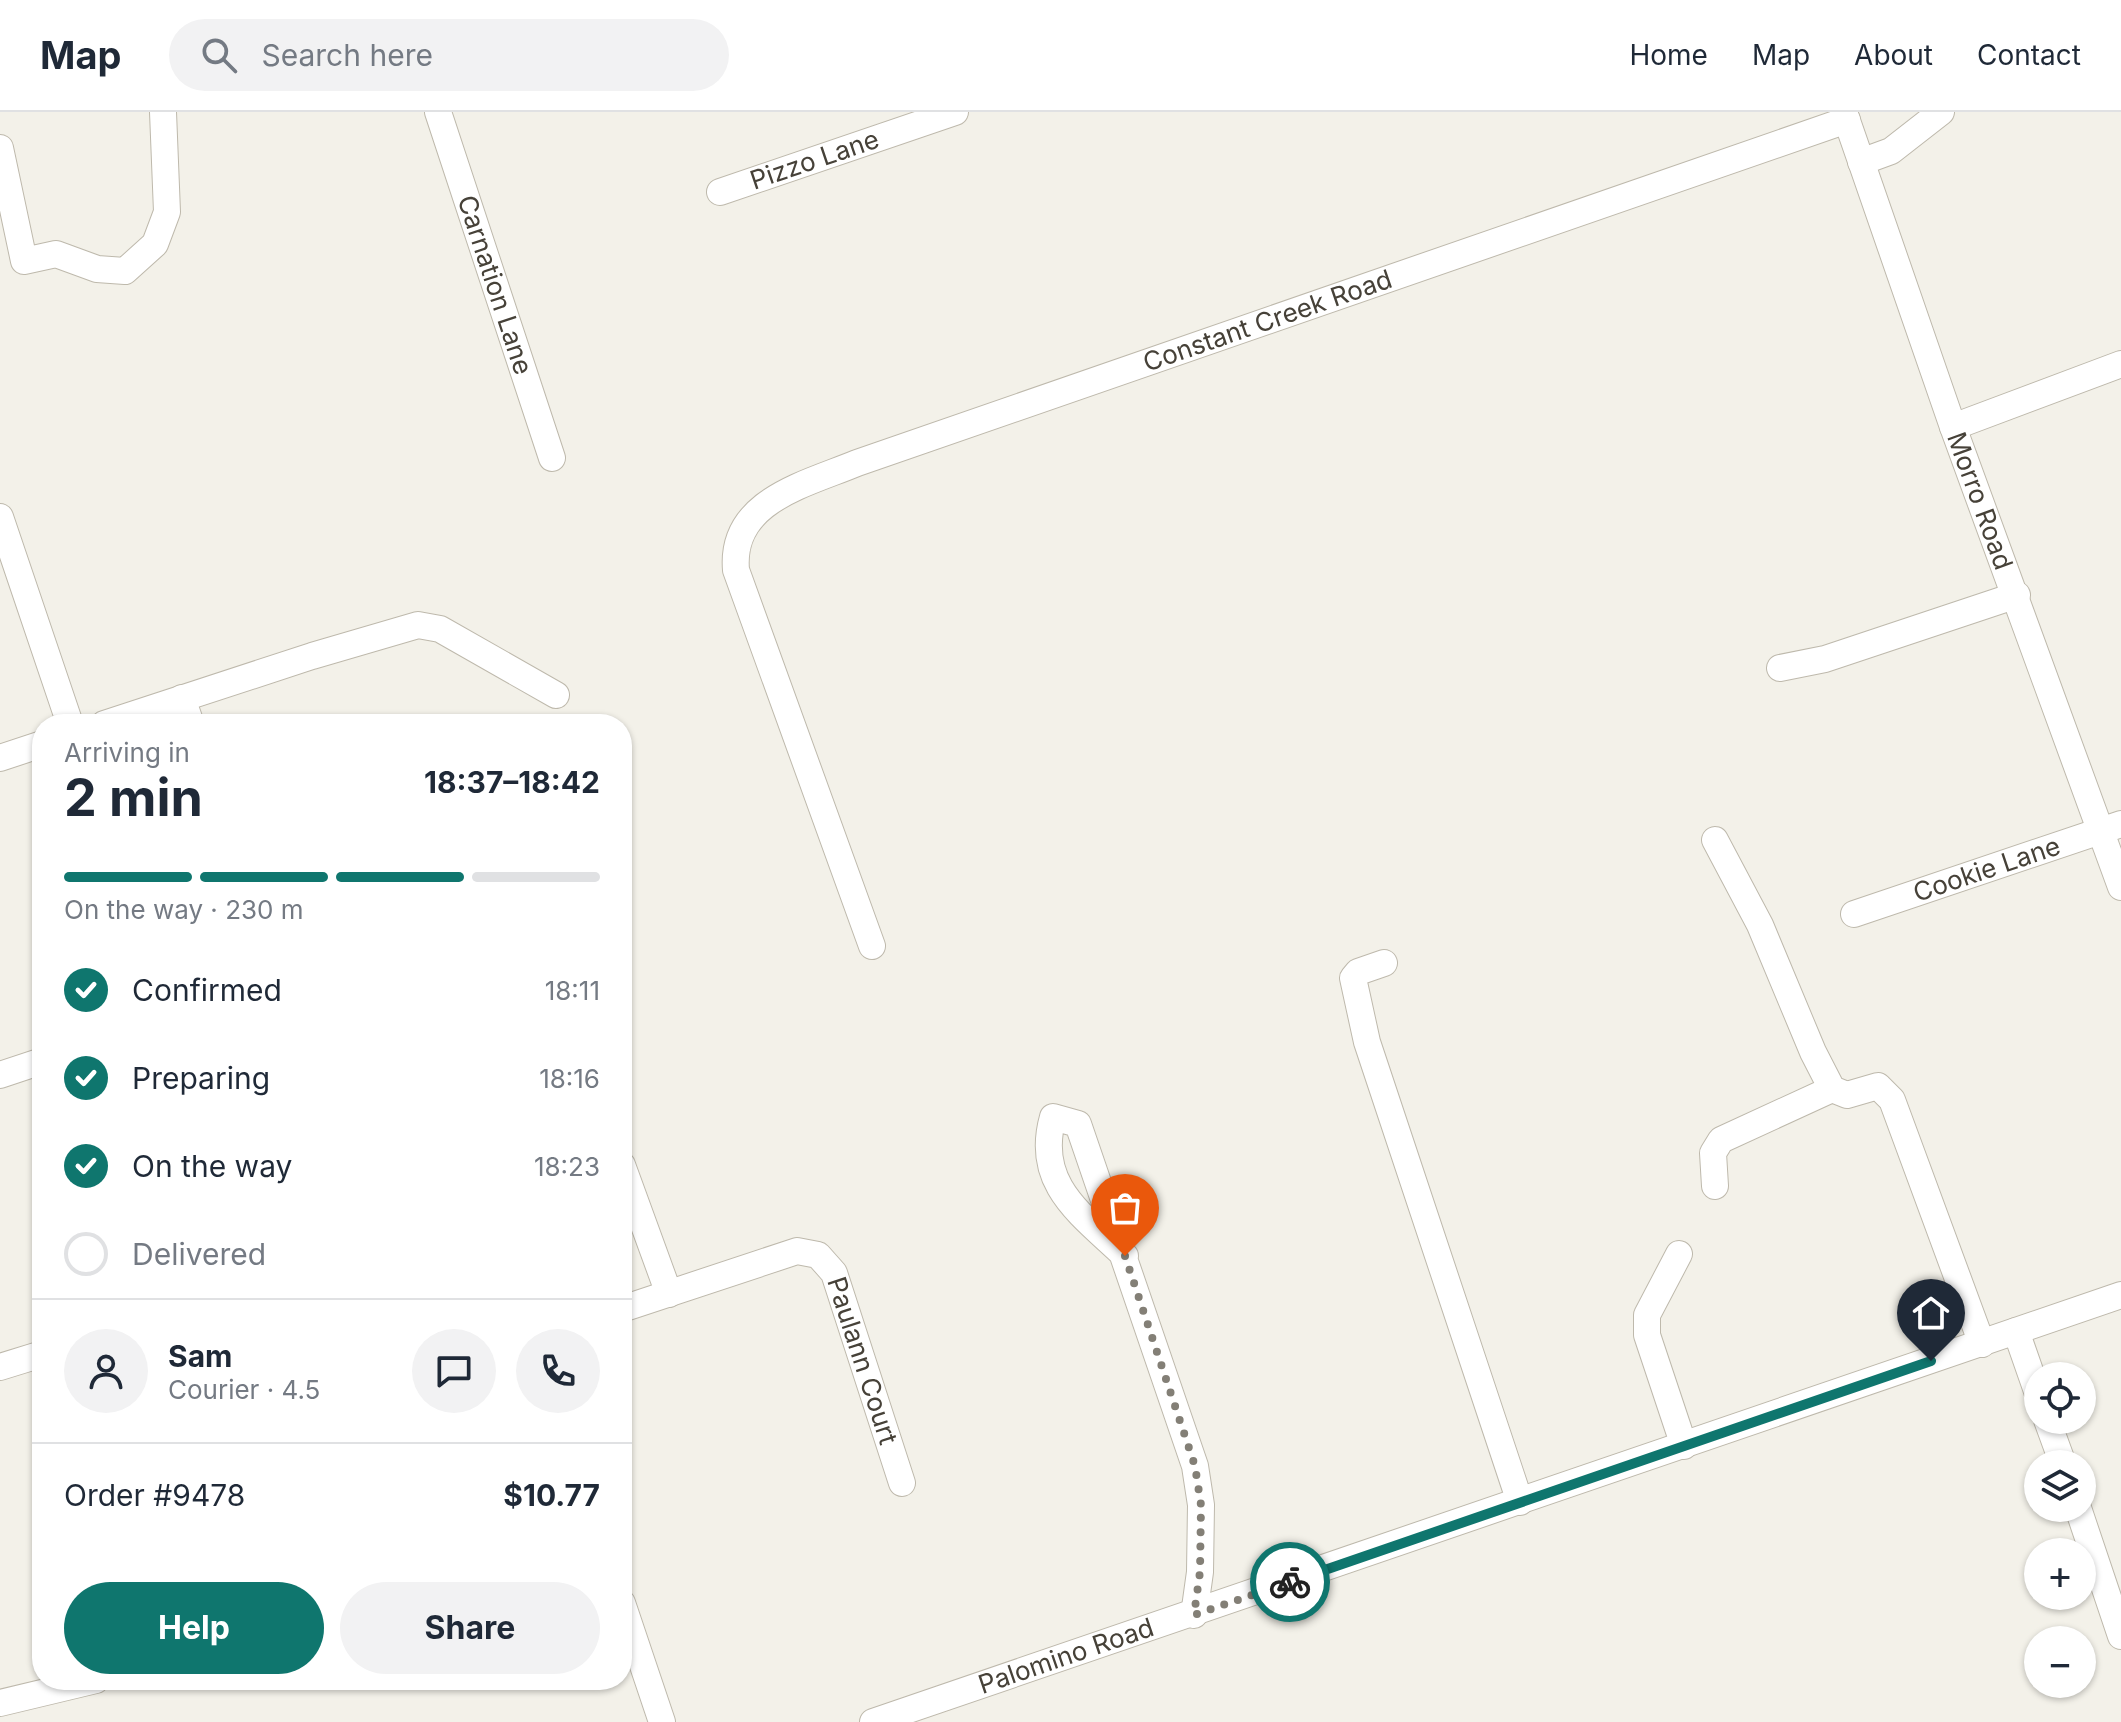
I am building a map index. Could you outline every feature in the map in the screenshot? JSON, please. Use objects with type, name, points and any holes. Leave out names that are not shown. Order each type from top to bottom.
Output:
[{"type":"street","points":[[0,148],[24,261],[56,254],[97,269],[125,271],[155,244],[167,212],[163,112]]},
{"type":"street","name":"Carnation Lane","points":[[438,112],[552,458]]},
{"type":"street","name":"Pizzo Lane","points":[[720,192],[955,112]]},
{"type":"street","points":[[1861,162],[1891,151],[1941,112]]},
{"type":"street","name":"Morro Road","points":[[1845,116],[1953,427],[2111,827],[2121,887]]},
{"type":"street","name":"Constant Creek Road","points":[[872,946],[736,570],[734,549],[739,533],[758,508],[857,463],[1845,116]]},
{"type":"street","points":[[1953,427],[2121,364]]},
{"type":"street","points":[[0,517],[67,714]]},
{"type":"street","points":[[1780,668],[1825,659],[2017,595]]},
{"type":"street","points":[[134,714],[418,625],[440,629],[556,695]]},
{"type":"street","points":[[182,698],[188,714]]},
{"type":"street","points":[[0,758],[32,747]]},
{"type":"street","name":"Cookie Lane","points":[[1854,914],[2111,827]]},
{"type":"street","points":[[1715,840],[1760,925],[1813,1052],[1832,1089],[1847,1095],[1878,1086],[1892,1100],[1982,1344]]},
{"type":"street","points":[[1384,963],[1358,972],[1353,978],[1367,1042],[1520,1502]]},
{"type":"street","points":[[0,1075],[32,1064]]},
{"type":"street","points":[[1715,1186],[1713,1153],[1721,1140],[1832,1089]]},
{"type":"street","points":[[1125,1256],[1062,1196],[1046,1142],[1053,1117],[1078,1124],[1125,1256],[1195,1466],[1201,1532],[1194,1615]]},
{"type":"street","points":[[632,1192],[669,1294],[632,1306]]},
{"type":"street","name":"Paulann Court","points":[[669,1294],[797,1251],[822,1257],[834,1273],[902,1483]]},
{"type":"street","points":[[1679,1254],[1647,1315],[1647,1335],[1684,1446]]},
{"type":"street","name":"Palomino Road","points":[[873,1722],[1194,1615],[2121,1295]]},
{"type":"street","points":[[2016,1331],[2027,1362]]},
{"type":"street","points":[[0,1367],[32,1357]]},
{"type":"street","points":[[2083,1522],[2121,1636]]},
{"type":"street","points":[[632,1633],[662,1722]]},
{"type":"street","points":[[0,1703],[54,1690]]},
{"type":"way so far","points":[[1125,1256],[1195,1466],[1201,1505],[1200,1572],[1194,1615],[1290,1582]]},
{"type":"route","points":[[1290,1582],[1931,1361]]}]
